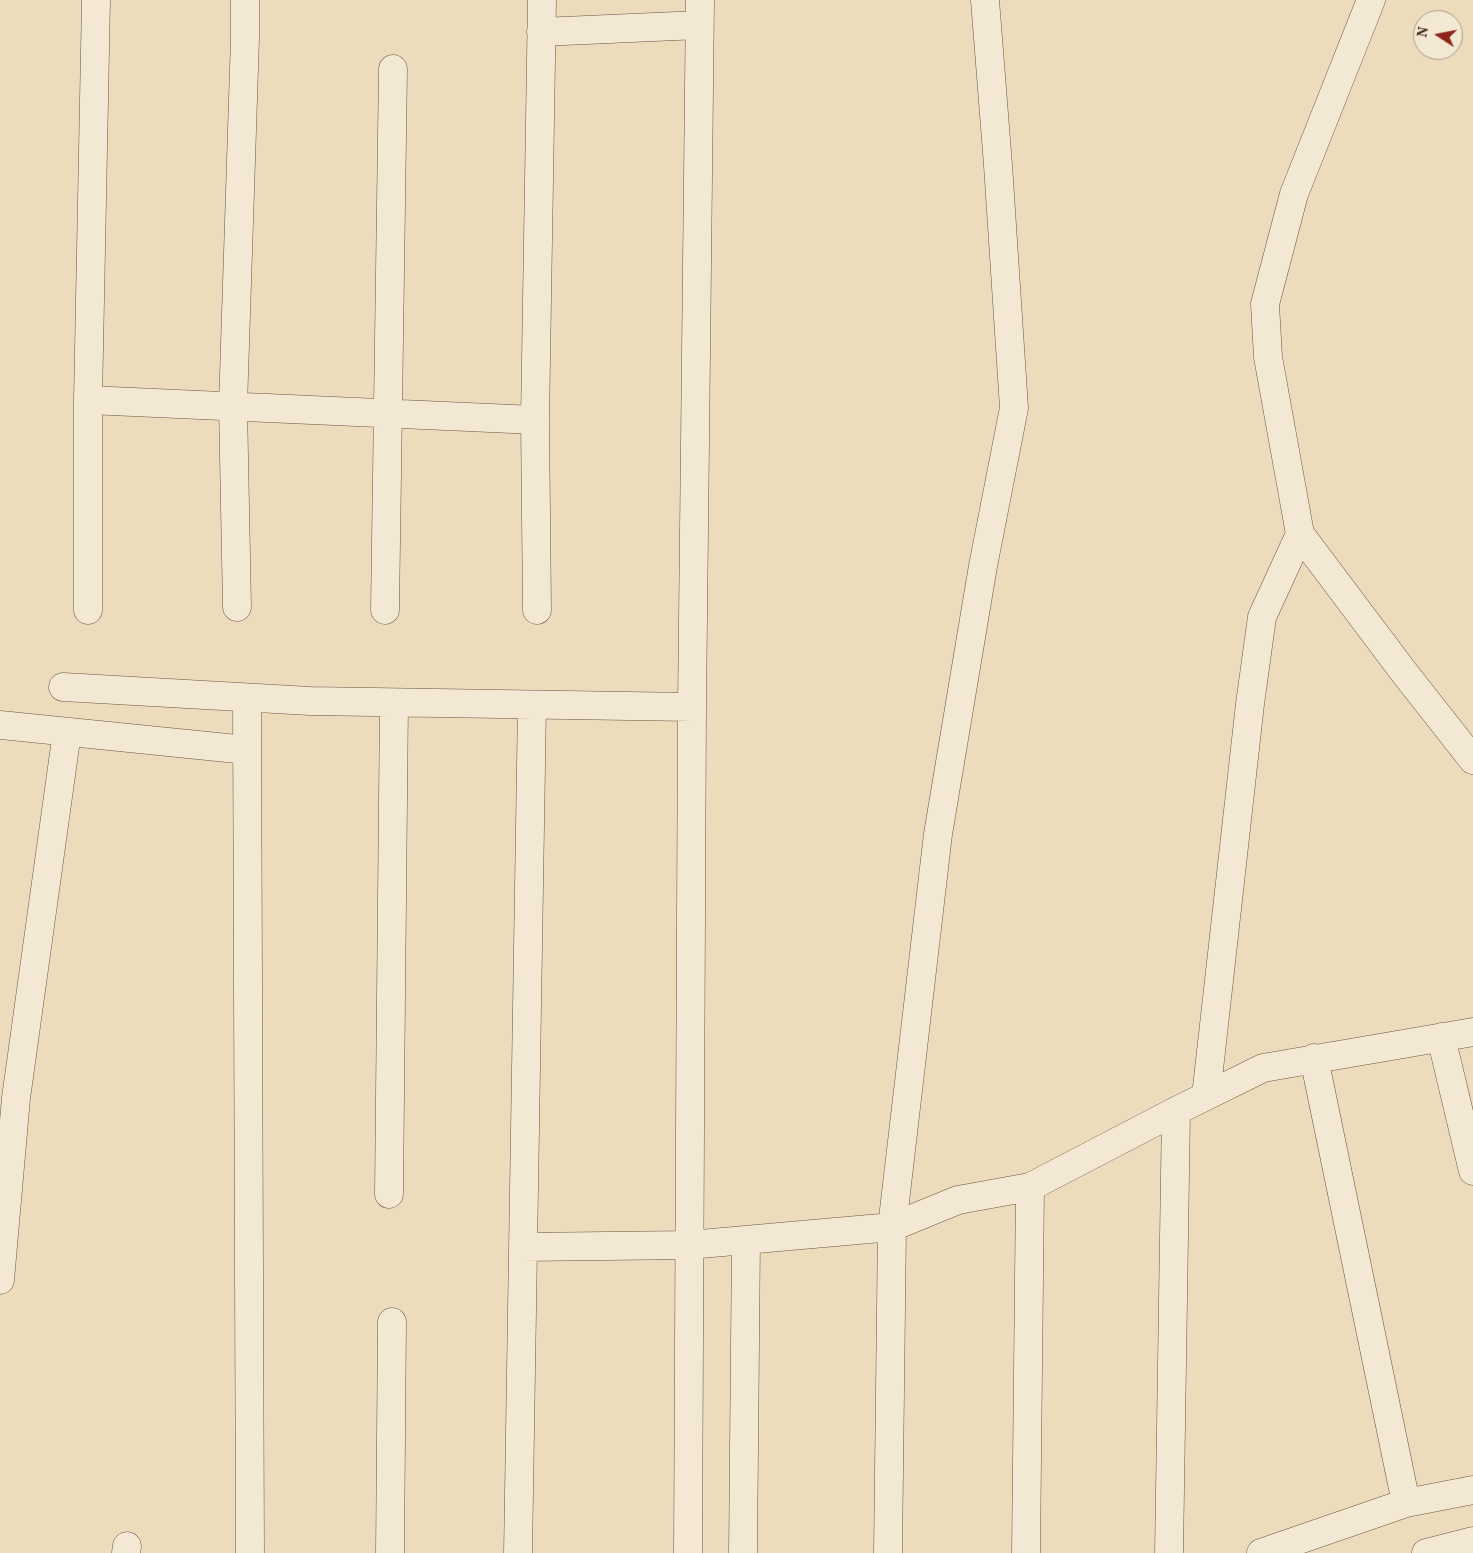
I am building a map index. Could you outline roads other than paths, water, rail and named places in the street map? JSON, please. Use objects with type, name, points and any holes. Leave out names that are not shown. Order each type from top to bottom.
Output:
[{"type":"street","points":[[88,610],[88,400],[96,0]]},
{"type":"street","points":[[237,607],[233,406],[245,0]]},
{"type":"street","points":[[537,610],[535,420],[542,0]]},
{"type":"street","points":[[888,1553],[892,1227],[938,834],[983,566],[1014,408],[998,165],[984,0]]},
{"type":"street","points":[[1371,0],[1294,194],[1265,304],[1268,357],[1300,534],[1473,760]]},
{"type":"street","points":[[541,32],[700,13],[692,707],[688,1553]]},
{"type":"street","points":[[385,610],[393,69]]},
{"type":"street","points":[[88,400],[535,420]]},
{"type":"street","points":[[1206,1096],[1250,704],[1262,617],[1300,534]]},
{"type":"street","points":[[62,687],[310,701],[692,707]]},
{"type":"street","points":[[247,698],[250,1553]]},
{"type":"street","points":[[389,1194],[394,703]]},
{"type":"street","points":[[518,1553],[532,705]]},
{"type":"street","points":[[0,725],[247,750]]},
{"type":"street","points":[[0,1280],[16,1098],[67,732]]},
{"type":"street","points":[[523,1247],[689,1245],[892,1227],[958,1200],[1030,1187],[1263,1068],[1473,1032]]},
{"type":"street","points":[[1441,1036],[1473,1171]]},
{"type":"street","points":[[1314,1058],[1406,1503]]},
{"type":"street","points":[[1169,1553],[1176,1111]]},
{"type":"street","points":[[1026,1553],[1030,1187]]},
{"type":"street","points":[[742,1553],[746,1240]]},
{"type":"street","points":[[390,1553],[392,1322]]},
{"type":"street","points":[[1261,1553],[1406,1503],[1473,1490]]},
{"type":"street","points":[[1426,1553],[1473,1541]]}]
